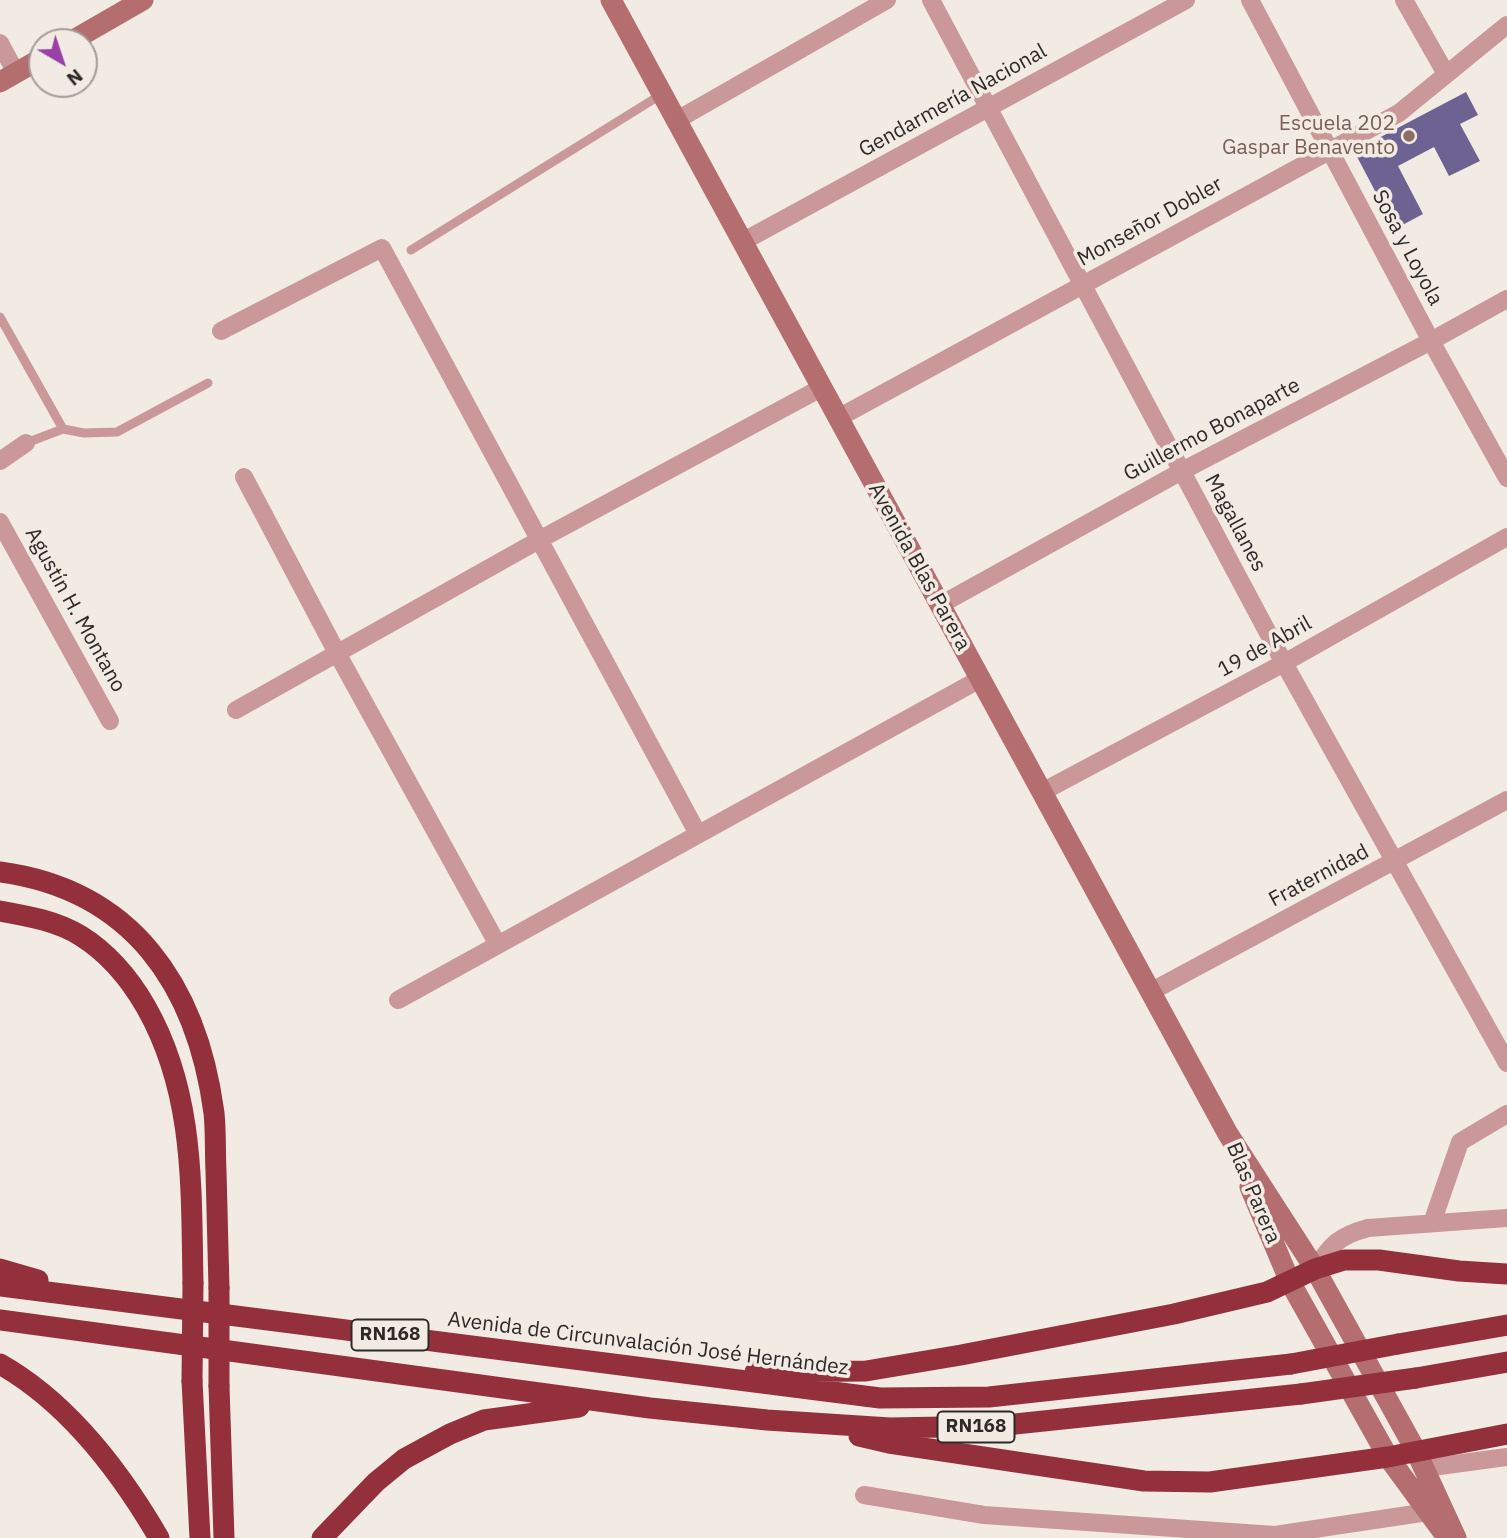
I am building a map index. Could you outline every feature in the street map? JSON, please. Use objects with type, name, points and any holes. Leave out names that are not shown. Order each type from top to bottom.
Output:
[{"type":"highway","points":[[0,872],[49,881],[106,908],[145,945],[164,970],[184,1004],[196,1034],[207,1070],[214,1115],[224,1538]]},
{"type":"highway","points":[[0,911],[53,923],[80,936],[120,969],[139,994],[157,1026],[178,1082],[186,1125],[191,1180],[192,1381],[200,1538]]},
{"type":"highway","points":[[658,1369],[866,1371],[1174,1314],[1267,1292],[1315,1269],[1344,1260],[1379,1260],[1459,1271],[1507,1274]]},
{"type":"highway","name":"RN168","points":[[0,1269],[121,1301]]},
{"type":"highway","name":"Avenida de Circunvalación José Hernández","points":[[0,1286],[880,1398],[989,1397],[1291,1364],[1507,1325]]},
{"type":"highway","points":[[0,1320],[650,1408]]},
{"type":"highway","name":"RN168","points":[[322,1538],[376,1482],[404,1460],[461,1429],[484,1420],[569,1407],[650,1408],[890,1428],[996,1426],[1301,1394],[1507,1362]]},
{"type":"highway","points":[[0,1364],[49,1399],[108,1461],[138,1502],[159,1538]]},
{"type":"highway","points":[[808,1423],[888,1443],[1144,1480],[1210,1482],[1388,1457],[1420,1459],[1507,1434]]},
{"type":"main road","points":[[94,28],[143,0]]},
{"type":"main road","name":"Avenida Blas Parera","points":[[611,0],[1228,1134]]},
{"type":"main road","points":[[8,77],[28,66]]},
{"type":"main road","name":"Blas Parera","points":[[1228,1134],[1315,1269],[1420,1459],[1456,1538]]},
{"type":"main road","name":"Blas Parera","points":[[1228,1134],[1290,1282],[1388,1457],[1447,1538]]},
{"type":"street","points":[[677,120],[887,0]]},
{"type":"street","name":"Magallanes","points":[[931,0],[1284,663],[1507,1063]]},
{"type":"street","name":"Gendarmería Nacional","points":[[742,242],[1186,0]]},
{"type":"street","name":"Sosa y Loyola","points":[[1250,0],[1507,478]]},
{"type":"street","points":[[1404,0],[1446,74]]},
{"type":"street","name":"Monseñor Dobler","points":[[838,418],[1399,113],[1506,28]]},
{"type":"street","points":[[0,43],[8,77]]},
{"type":"street","points":[[221,331],[382,248],[698,834]]},
{"type":"street","name":"Guillermo Bonaparte","points":[[940,605],[1182,471],[1507,299]]},
{"type":"street","points":[[236,710],[539,540],[821,388]]},
{"type":"street","points":[[0,461],[26,443]]},
{"type":"street","points":[[244,477],[337,653],[498,945]]},
{"type":"street","name":"Agustín H. Montano","points":[[0,522],[110,721]]},
{"type":"street","name":"19 de Abril","points":[[1042,792],[1284,663],[1507,537]]},
{"type":"street","points":[[398,1000],[980,679]]},
{"type":"street","name":"Fraternidad","points":[[1152,991],[1507,800]]},
{"type":"street","points":[[1432,1223],[1460,1142],[1507,1114]]},
{"type":"street","points":[[1315,1269],[1330,1246],[1346,1234],[1368,1228],[1507,1218]]},
{"type":"street","points":[[1420,1459],[1507,1457]]},
{"type":"street","points":[[864,1495],[1111,1531],[1274,1537],[1428,1512]]},
{"type":"lane","points":[[411,250],[662,94]]},
{"type":"lane","points":[[0,317],[63,429]]},
{"type":"lane","points":[[26,443],[63,429],[84,433],[117,432],[208,383]]},
{"type":"building","points":[[1466,92],[1478,115],[1460,124],[1480,161],[1449,176],[1434,147],[1398,166],[1423,214],[1395,229],[1354,151]]},
{"type":"place","name":"Escuela 202 Gaspar Benavento","points":[[1409,136]]}]
